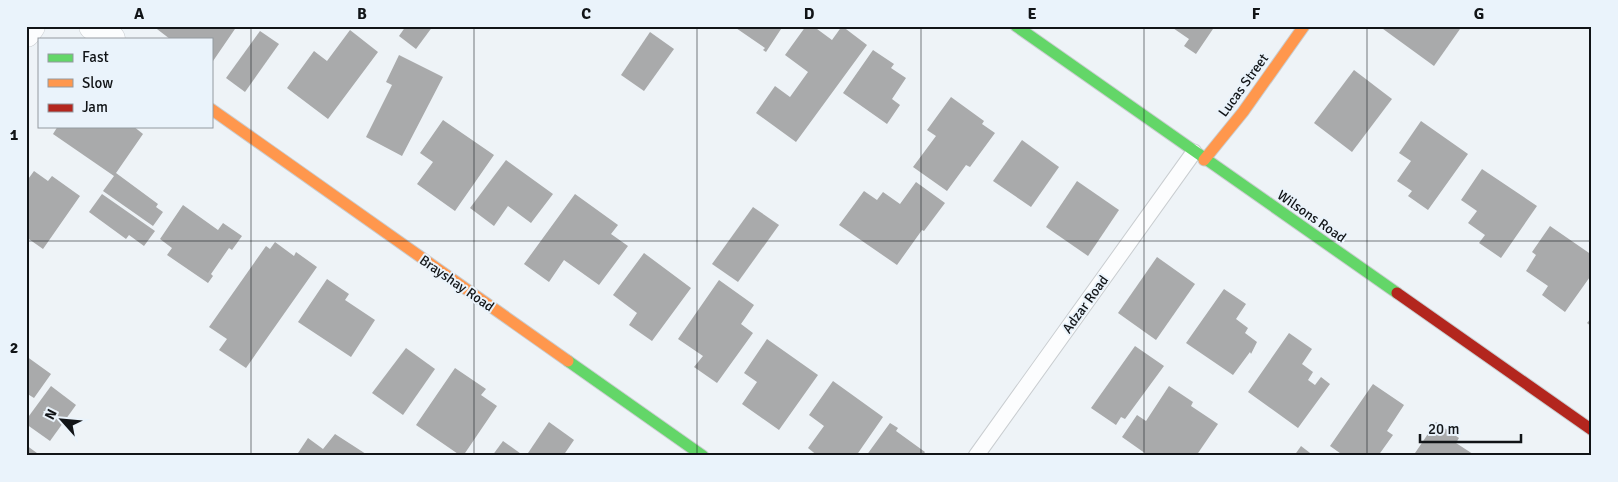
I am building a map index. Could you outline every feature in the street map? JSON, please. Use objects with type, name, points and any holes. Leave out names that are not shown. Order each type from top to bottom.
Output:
[{"type":"street","points":[[26,33],[31,26]]},
{"type":"street","points":[[93,26],[110,38]]},
{"type":"street","name":"Wilsons Road","points":[[1016,26],[1592,430]]},
{"type":"street","name":"Lucas Street","points":[[1199,156],[1243,112],[1304,26]]},
{"type":"street","name":"Brayshay Road","points":[[212,110],[703,456]]},
{"type":"lane","name":"Adzar Road","points":[[976,456],[1199,156]]},
{"type":"building","points":[[153,26],[237,26],[212,63],[212,38],[169,38]]},
{"type":"building","points":[[406,26],[433,26],[416,49],[399,36]]},
{"type":"building","points":[[733,26],[783,26],[766,52],[763,50],[765,48]]},
{"type":"building","points":[[806,26],[813,26],[832,40],[842,26],[867,45],[796,142],[756,113],[775,86],[790,97],[808,72],[785,55]]},
{"type":"building","points":[[1170,26],[1215,26],[1196,54],[1184,46],[1189,39]]},
{"type":"building","points":[[1379,26],[1457,26],[1460,29],[1434,66]]},
{"type":"building","points":[[350,30],[378,52],[328,119],[287,88],[314,51],[327,61]]},
{"type":"building","points":[[260,31],[279,44],[245,92],[226,78]]},
{"type":"building","points":[[650,32],[674,49],[644,91],[621,75]]},
{"type":"building","points":[[873,50],[894,64],[891,68],[906,78],[892,99],[900,105],[887,124],[843,93]]},
{"type":"building","points":[[399,55],[443,77],[402,156],[366,137],[392,85],[386,82]]},
{"type":"building","points":[[1354,70],[1392,99],[1352,152],[1314,123]]},
{"type":"building","points":[[951,97],[984,121],[982,124],[995,133],[970,167],[966,165],[947,191],[913,167],[936,136],[927,130]]},
{"type":"building","points":[[443,120],[494,155],[455,211],[417,184],[433,162],[420,153]]},
{"type":"building","points":[[1421,121],[1468,154],[1428,210],[1408,196],[1412,191],[1397,181],[1411,161],[1399,153]]},
{"type":"building","points":[[57,128],[136,128],[143,134],[116,173],[158,204],[156,207],[163,212],[153,226],[103,191],[114,176],[53,134]]},
{"type":"building","points":[[1022,140],[1059,167],[1031,207],[993,181]]},
{"type":"building","points":[[506,160],[553,194],[531,223],[508,206],[494,226],[470,208]]},
{"type":"building","points":[[1482,169],[1537,206],[1501,258],[1479,243],[1485,235],[1468,223],[1477,211],[1461,200]]},
{"type":"building","points":[[34,171],[48,181],[52,176],[80,196],[43,249],[26,237],[26,182]]},
{"type":"building","points":[[1077,181],[1119,210],[1088,256],[1046,227]]},
{"type":"building","points":[[916,182],[945,203],[924,231],[922,230],[897,265],[839,225],[864,191],[877,200],[883,192],[900,204]]},
{"type":"building","points":[[102,194],[155,231],[144,246],[129,235],[126,239],[89,212]]},
{"type":"building","points":[[575,194],[618,225],[611,234],[628,246],[599,285],[564,260],[549,282],[524,264]]},
{"type":"building","points":[[183,205],[218,230],[223,223],[242,236],[232,250],[229,248],[211,274],[213,276],[208,283],[167,255],[172,248],[160,239]]},
{"type":"building","points":[[753,207],[779,225],[738,282],[712,264]]},
{"type":"building","points":[[1550,226],[1592,255],[1592,274],[1565,312],[1542,295],[1548,286],[1526,271],[1536,255],[1532,252]]},
{"type":"building","points":[[275,242],[294,256],[296,252],[317,267],[246,368],[219,350],[227,339],[209,327],[266,246],[270,249]]},
{"type":"building","points":[[644,253],[691,288],[652,341],[629,325],[637,313],[613,295]]},
{"type":"building","points":[[1157,257],[1195,284],[1156,340],[1118,313]]},
{"type":"building","points":[[327,279],[349,294],[345,300],[375,320],[351,357],[298,322]]},
{"type":"building","points":[[719,280],[754,305],[741,324],[753,333],[717,383],[694,367],[703,356],[678,339]]},
{"type":"building","points":[[1224,289],[1246,304],[1236,319],[1248,328],[1245,333],[1257,342],[1251,354],[1250,352],[1233,375],[1186,343]]},
{"type":"building","points":[[1592,317],[1592,327],[1587,323]]},
{"type":"building","points":[[1289,333],[1312,349],[1302,364],[1313,372],[1308,380],[1315,385],[1321,377],[1330,384],[1298,428],[1248,392]]},
{"type":"building","points":[[767,339],[818,375],[779,430],[742,404],[757,382],[744,373]]},
{"type":"building","points":[[1135,346],[1164,366],[1125,419],[1121,417],[1116,425],[1091,408]]},
{"type":"building","points":[[406,348],[435,369],[403,415],[372,393]]},
{"type":"building","points":[[26,356],[51,374],[34,398],[26,393],[28,386],[26,385]]},
{"type":"building","points":[[455,368],[486,389],[481,395],[497,406],[463,456],[416,425]]},
{"type":"building","points":[[833,381],[883,417],[856,456],[837,454],[818,456],[808,448],[824,426],[809,415]]},
{"type":"building","points":[[1373,384],[1404,405],[1387,431],[1393,435],[1378,456],[1344,456],[1330,446]]},
{"type":"building","points":[[51,386],[76,405],[50,441],[26,424],[26,420]]},
{"type":"building","points":[[1169,386],[1193,402],[1191,406],[1218,424],[1196,456],[1149,456],[1122,437],[1137,415],[1146,421]]},
{"type":"building","points":[[549,422],[574,440],[563,456],[526,456]]},
{"type":"building","points":[[1436,422],[1459,438],[1456,443],[1476,456],[1413,456]]},
{"type":"building","points":[[890,423],[898,428],[896,431],[925,452],[922,456],[866,456]]},
{"type":"building","points":[[335,434],[366,454],[365,456],[296,456],[308,438],[323,449]]},
{"type":"building","points":[[503,441],[524,456],[492,456]]},
{"type":"building","points":[[26,445],[41,456],[26,456]]},
{"type":"building","points":[[1301,446],[1314,456],[1294,456]]},
{"type":"traffic: fast","points":[[1016,26],[1397,293]]},
{"type":"traffic: fast","points":[[568,361],[703,456]]},
{"type":"traffic: slow","points":[[1204,160],[1243,112],[1304,26]]},
{"type":"traffic: slow","points":[[212,110],[568,361]]},
{"type":"traffic: jam","points":[[1397,293],[1592,430]]}]
